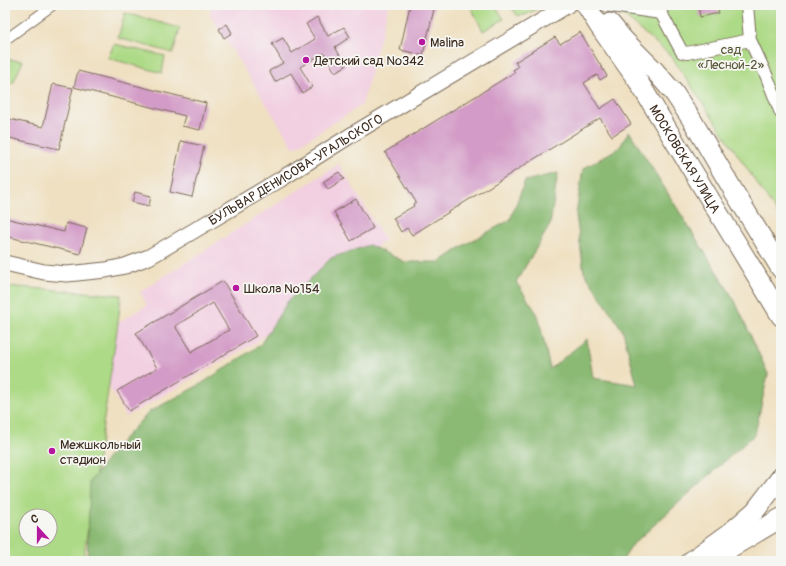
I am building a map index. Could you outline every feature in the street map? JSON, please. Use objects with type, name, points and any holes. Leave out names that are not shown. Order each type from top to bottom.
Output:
[{"type":"main road","name":"МОСКОВСКАЯ УЛИЦА","points":[[586,5],[638,81],[779,316]]},
{"type":"main road","name":"МОСКОВСКАЯ УЛИЦА","points":[[596,5],[624,40],[654,70],[674,93],[692,120],[781,269]]},
{"type":"main road","points":[[691,561],[731,532],[755,511],[781,476]]},
{"type":"main road","points":[[714,561],[732,547],[781,518]]},
{"type":"street","points":[[5,40],[53,5]]},
{"type":"street","name":"БУЛЬВАР ДЕНИСОВА-УРАЛЬСКОГО","points":[[5,263],[44,272],[67,274],[106,270],[125,266],[149,257],[568,5]]},
{"type":"street","points":[[605,5],[661,13],[682,52],[750,40]]},
{"type":"street","points":[[747,5],[750,40],[781,113]]},
{"type":"shaded area","name":"Детский сад №342","points":[[212,5],[268,5],[296,11],[297,5],[389,5],[362,105],[294,148],[210,15]]},
{"type":"shaded area","name":"Школа №154","points":[[339,164],[385,240],[256,342],[126,417],[109,386],[118,323],[147,305],[140,292]]},
{"type":"green space","points":[[470,5],[495,5],[504,19],[483,31]]},
{"type":"green space","points":[[511,5],[543,5],[526,15],[518,16]]},
{"type":"green space","name":"сад «Лесной-2»","points":[[611,5],[781,5],[781,219],[671,56]]},
{"type":"green space","points":[[125,13],[180,28],[173,53],[118,38]]},
{"type":"green space","points":[[114,44],[165,56],[162,73],[108,58]]},
{"type":"green space","points":[[5,59],[23,61],[13,83],[5,82]]},
{"type":"green space","points":[[629,131],[735,301],[768,374],[755,434],[633,544],[622,561],[87,561],[90,482],[116,447],[149,412],[201,384],[260,345],[288,301],[331,258],[369,245],[405,262],[440,262],[466,244],[510,220],[525,181],[558,173],[550,225],[516,282],[538,315],[550,369],[587,339],[593,378],[637,385],[623,331],[584,272],[576,215],[583,169],[620,147]]},
{"type":"green space","name":"Межшкольный стадион","points":[[5,286],[121,295],[83,561],[5,561]]},
{"type":"building","points":[[410,5],[435,5],[423,55],[400,50]]},
{"type":"building","points":[[698,5],[717,5],[719,13],[700,17]]},
{"type":"building","points":[[317,17],[328,36],[344,27],[350,37],[335,47],[346,66],[335,72],[324,53],[300,67],[312,87],[302,93],[291,73],[275,82],[269,71],[283,63],[272,44],[283,38],[292,53],[315,39],[306,24]]},
{"type":"building","points":[[227,24],[232,33],[224,38],[219,29]]},
{"type":"building","points":[[580,32],[607,76],[600,80],[597,75],[584,83],[600,109],[615,99],[631,124],[612,136],[600,118],[412,235],[407,228],[401,232],[393,218],[414,206],[413,204],[416,202],[385,152],[515,72],[513,70],[518,67],[515,62],[555,37],[560,44]]},
{"type":"building","points":[[78,71],[206,103],[200,130],[182,126],[185,116],[74,87]]},
{"type":"building","points":[[53,84],[73,88],[59,149],[5,137],[5,118],[43,127]]},
{"type":"building","points":[[181,141],[204,146],[192,197],[170,192]]},
{"type":"building","points":[[339,172],[344,179],[328,189],[323,182]]},
{"type":"building","points":[[135,192],[151,196],[149,206],[132,202]]},
{"type":"building","points":[[356,199],[373,228],[351,241],[334,212]]},
{"type":"building","points":[[5,218],[64,232],[66,223],[87,228],[80,254],[5,236]]},
{"type":"building","points":[[223,281],[256,336],[129,411],[117,391],[157,368],[136,333]],"holes":[[[213,303],[229,330],[191,352],[175,326]]]},
{"type":"place","name":"Malina","points":[[422,42]]},
{"type":"place","name":"Детский сад №342","points":[[306,60]]},
{"type":"place","name":"Школа №154","points":[[236,288]]},
{"type":"place","name":"Межшкольный стадион","points":[[52,451]]}]
